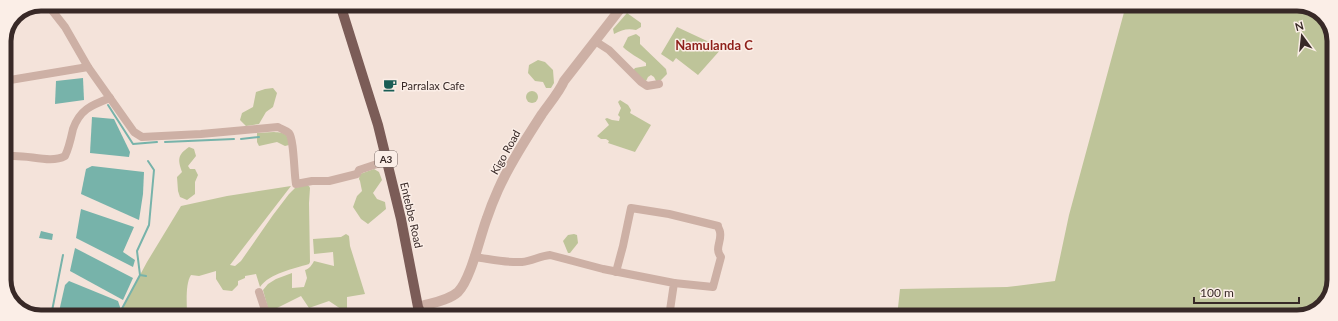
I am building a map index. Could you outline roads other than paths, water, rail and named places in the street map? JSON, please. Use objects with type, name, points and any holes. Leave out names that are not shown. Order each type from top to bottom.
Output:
[{"type":"main road","name":"Entebbe Road","points":[[342,11],[365,81],[401,219],[420,310]]},
{"type":"street","points":[[52,11],[64,26],[88,67],[134,132],[142,137],[278,128],[288,131],[292,138],[294,175],[296,184],[312,181],[328,181],[349,177],[357,174],[359,170],[386,161]]},
{"type":"street","name":"Kigo Road","points":[[424,310],[458,292],[470,269],[487,217],[513,159],[553,97],[619,11]]},
{"type":"street","points":[[595,41],[610,50],[641,82],[647,86],[659,84]]},
{"type":"street","points":[[11,80],[88,67]]},
{"type":"street","points":[[11,157],[24,156],[55,160],[65,156],[68,151],[74,128],[84,112],[91,105],[110,98]]},
{"type":"street","points":[[474,257],[521,262],[550,255],[616,272],[674,283],[713,287],[721,257],[718,254],[717,249],[720,233],[718,226],[669,214],[631,208],[616,272]]},
{"type":"street","points":[[670,310],[674,283]]},
{"type":"street","points":[[259,292],[265,310]]},
{"type":"water","points":[[83,78],[84,100],[55,104],[56,81]]},
{"type":"water","points":[[92,117],[114,119],[130,152],[129,157],[90,153]]},
{"type":"water","points":[[92,166],[144,172],[143,194],[139,220],[81,194],[86,169]]},
{"type":"water","points":[[81,209],[134,227],[123,252],[135,260],[133,267],[76,238]]},
{"type":"water","points":[[41,231],[53,234],[52,240],[39,238]]},
{"type":"water","points":[[75,248],[133,278],[123,300],[70,271]]},
{"type":"water","points":[[69,281],[118,301],[121,310],[59,310],[65,285]]},
{"type":"waterway","points":[[108,105],[133,144],[157,142]]},
{"type":"waterway","points":[[241,139],[259,137]]},
{"type":"waterway","points":[[165,142],[234,139]]},
{"type":"waterway","points":[[140,275],[137,251],[149,225],[154,170],[148,161]]},
{"type":"waterway","points":[[52,310],[63,255]]},
{"type":"waterway","points":[[121,310],[140,275],[146,276]]},
{"type":"place","name":"Parralax Cafe","points":[[390,85]]},
{"type":"district","name":"Namulanda C","points":[[714,45]]}]
